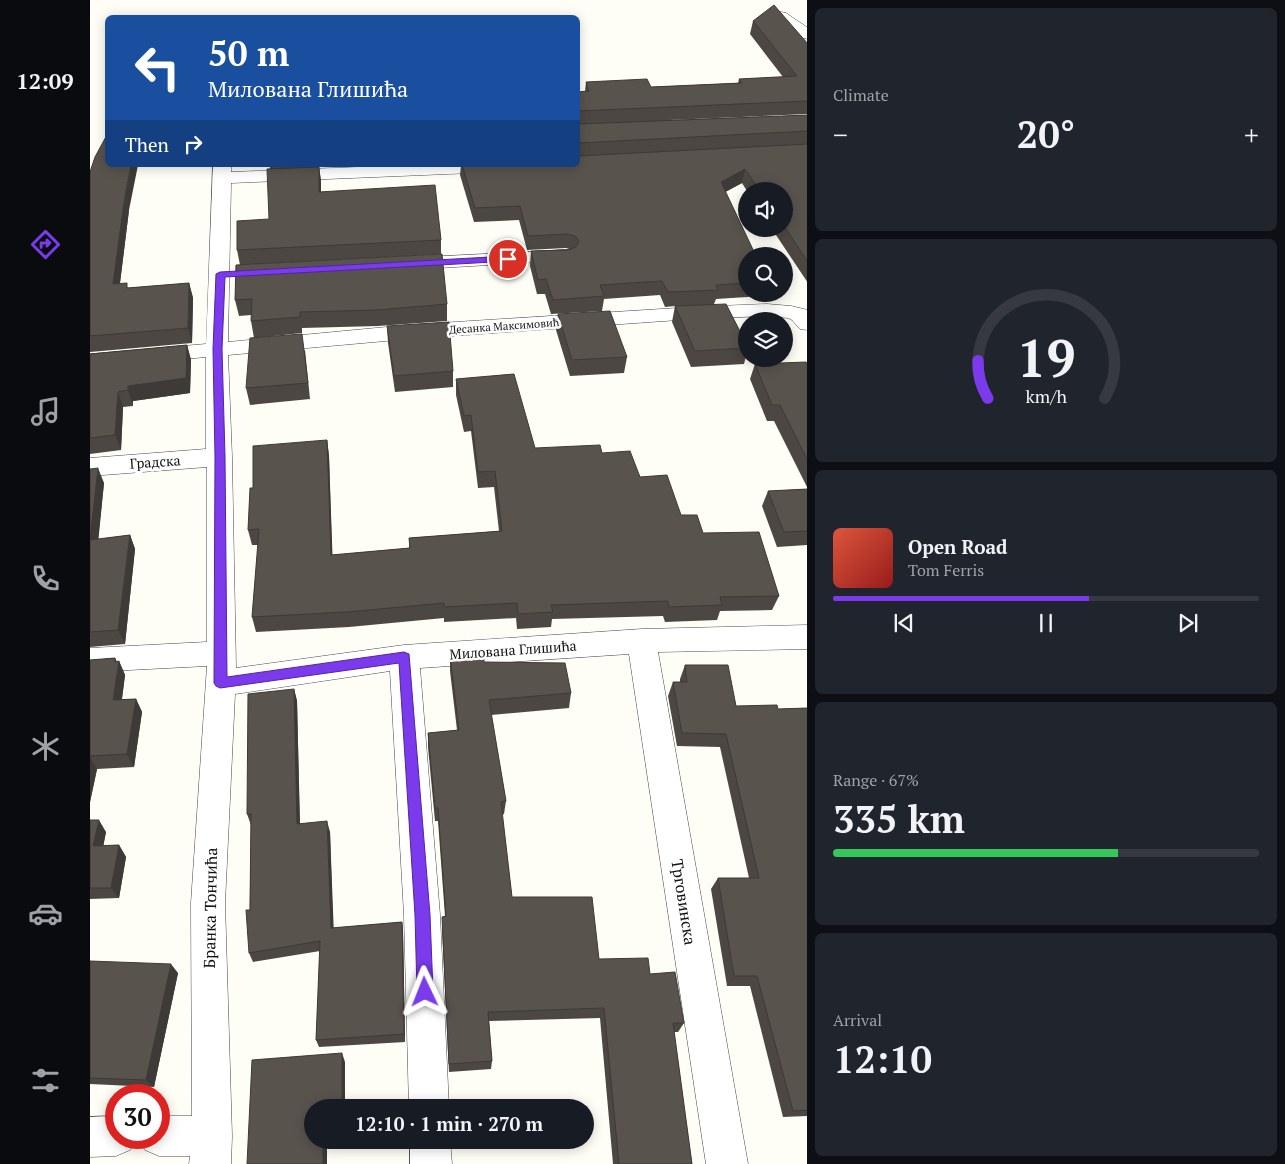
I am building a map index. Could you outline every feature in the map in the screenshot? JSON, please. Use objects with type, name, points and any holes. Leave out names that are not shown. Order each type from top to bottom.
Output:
[{"type":"street","points":[[781,16],[807,34]]},
{"type":"street","points":[[222,172],[452,167]]},
{"type":"street","name":"Бранка Тончића","points":[[211,1150],[208,903],[221,668],[220,457],[217,349],[230,274],[222,172]]},
{"type":"street","points":[[388,265],[566,256]]},
{"type":"street","name":"Десанка Максимовић","points":[[90,361],[408,332],[655,316],[767,310],[799,318]]},
{"type":"street","name":"Градска","points":[[90,467],[220,457]]},
{"type":"street","name":"Милована Глишића","points":[[90,660],[221,668],[642,641],[807,637]]},
{"type":"street","name":"Трговинска","points":[[642,641],[727,1164]]},
{"type":"street","points":[[404,657],[422,915],[429,1099]]},
{"type":"street","points":[[90,1136],[105,1136]]},
{"type":"street","points":[[170,1139],[211,1150]]},
{"type":"street","points":[[430,1149],[430,1164]]},
{"type":"building","points":[[774,5],[807,43],[807,101],[580,111],[580,92],[589,91],[586,82],[647,79],[651,87],[742,83],[739,79],[797,76],[753,21]]},
{"type":"building","points":[[807,115],[807,131],[580,143],[580,124]]},
{"type":"building","points":[[105,139],[105,167],[131,167],[113,284],[127,283],[127,288],[189,283],[188,328],[90,336],[90,172],[95,157]]},
{"type":"building","points":[[807,144],[807,260],[791,237],[793,237],[793,182],[754,182],[745,169],[721,182],[738,218],[738,237],[747,237],[752,247],[738,247],[738,284],[716,285],[718,290],[668,292],[662,281],[600,285],[604,296],[553,300],[546,279],[538,280],[531,251],[568,250],[576,247],[579,241],[575,236],[567,234],[528,236],[520,206],[475,208],[463,167],[580,167],[580,156]]},
{"type":"building","points":[[319,167],[319,192],[435,185],[441,240],[237,250],[237,221],[269,219],[267,169]]},
{"type":"building","points":[[442,254],[447,304],[377,310],[300,312],[300,317],[251,321],[252,299],[235,300],[236,265]]},
{"type":"building","points":[[726,304],[738,327],[738,348],[695,351],[675,306]]},
{"type":"building","points":[[610,311],[627,357],[572,360],[558,314]]},
{"type":"building","points":[[449,322],[453,371],[394,376],[387,326]]},
{"type":"building","points":[[302,334],[308,383],[246,388],[250,338]]},
{"type":"building","points":[[187,345],[186,378],[128,386],[128,390],[118,392],[115,435],[90,438],[90,354]]},
{"type":"building","points":[[806,362],[807,459],[780,405],[772,405],[756,367],[793,367],[793,363]]},
{"type":"building","points":[[514,374],[535,448],[600,445],[602,453],[630,451],[640,477],[667,475],[681,515],[697,515],[703,533],[759,532],[779,596],[720,597],[722,605],[669,607],[668,601],[551,605],[553,612],[518,614],[517,603],[444,607],[444,603],[347,612],[252,617],[259,529],[248,530],[250,488],[253,488],[253,446],[327,440],[331,555],[410,548],[409,538],[502,531],[495,471],[478,472],[471,415],[464,416],[456,379]]},
{"type":"building","points":[[98,468],[90,540],[90,469]]},
{"type":"building","points":[[807,489],[807,531],[784,532],[768,491]]},
{"type":"building","points":[[130,535],[118,630],[90,632],[90,540]]},
{"type":"building","points":[[484,652],[484,662],[565,663],[571,693],[489,700],[506,801],[501,802],[512,897],[592,897],[599,959],[648,958],[650,974],[675,972],[684,1023],[673,1023],[692,1164],[619,1164],[604,1008],[488,1012],[492,1061],[449,1064],[442,917],[446,916],[438,808],[435,808],[428,733],[459,730],[450,656]]},
{"type":"building","points":[[115,658],[115,662],[119,661],[113,700],[136,699],[127,754],[90,756],[90,660]]},
{"type":"building","points":[[685,665],[728,665],[736,706],[777,705],[778,709],[807,708],[807,1110],[793,1111],[757,976],[734,976],[718,878],[759,878],[726,734],[682,733],[673,682],[687,682]]},
{"type":"building","points":[[294,689],[297,824],[327,821],[331,928],[402,922],[404,1034],[316,1040],[320,941],[249,953],[246,910],[250,910],[251,814],[247,814],[248,694]]},
{"type":"building","points":[[90,820],[99,820],[93,846],[119,845],[111,888],[90,888]]},
{"type":"building","points":[[90,961],[171,964],[146,1080],[90,1078]]},
{"type":"building","points":[[342,1053],[342,1099],[304,1099],[304,1149],[323,1149],[323,1164],[247,1164],[252,1060]]},
{"type":"route","points":[[425,992],[422,915],[404,657],[220,683],[222,653],[217,349],[220,274],[508,259]]}]
